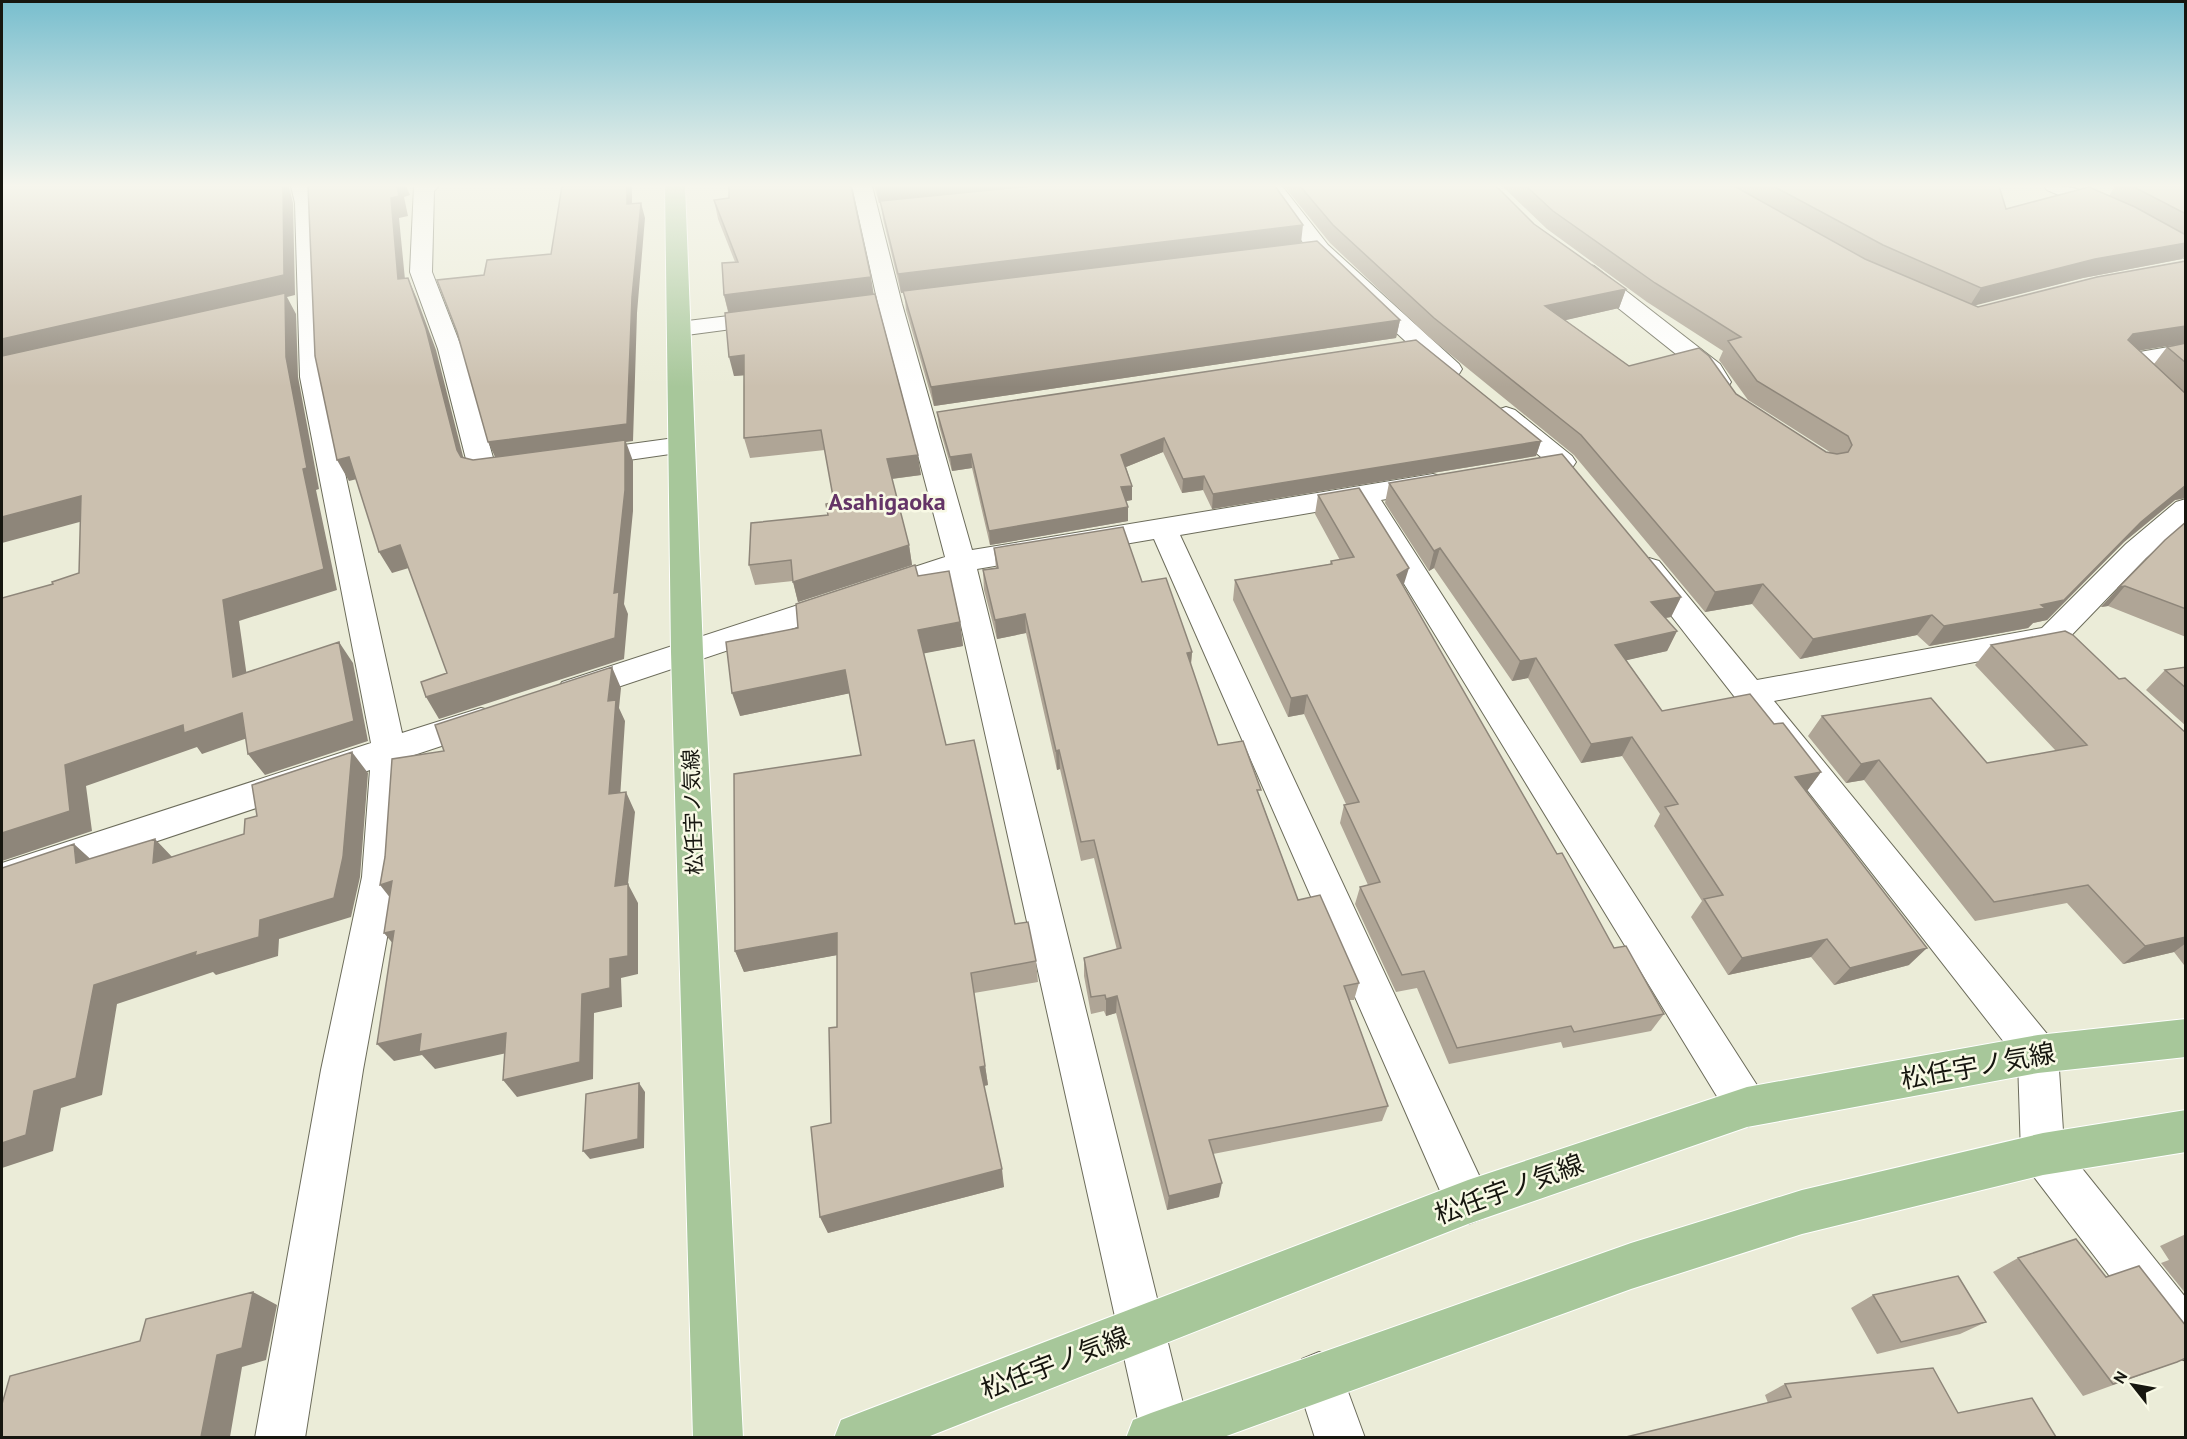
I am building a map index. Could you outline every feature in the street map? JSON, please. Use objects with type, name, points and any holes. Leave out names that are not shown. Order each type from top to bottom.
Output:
[{"type":"main road","name":"松任宇ノ気線","points":[[677,253],[687,652],[718,1437]]},
{"type":"main road","name":"松任宇ノ気線","points":[[859,1437],[1140,1331],[1468,1202],[1747,1107],[2038,1054],[2186,1038]]},
{"type":"main road","points":[[1158,1435],[1631,1266],[1802,1212],[2043,1154],[2186,1131]]},
{"type":"street","points":[[280,1437],[342,1070],[380,876],[389,750],[298,304],[302,253]]},
{"type":"street","points":[[422,253],[421,272],[450,349],[483,471],[682,445]]},
{"type":"street","points":[[882,253],[890,304],[933,416],[961,562],[1140,1331],[1158,1435]]},
{"type":"street","points":[[1310,253],[1408,345],[1464,381]]},
{"type":"street","points":[[2171,253],[2182,263]]},
{"type":"street","points":[[1565,256],[1638,309],[1711,369],[1730,398]]},
{"type":"street","points":[[680,328],[796,315]]},
{"type":"street","points":[[2186,351],[2128,361],[2186,412]]},
{"type":"street","points":[[1491,403],[1571,472],[1528,468]]},
{"type":"street","points":[[544,699],[961,562],[1457,479]]},
{"type":"street","points":[[1363,494],[1747,1107]]},
{"type":"street","points":[[1752,693],[2065,644],[2136,551],[2186,508]]},
{"type":"street","points":[[1163,528],[1468,1202]]},
{"type":"street","points":[[1631,545],[1752,693],[2038,1054],[2043,1154],[2186,1337]]},
{"type":"street","points":[[2,878],[510,710]]},
{"type":"street","points":[[1319,1376],[1340,1437]]},
{"type":"building","points":[[2,253],[284,253],[284,275],[2,339]]},
{"type":"building","points":[[311,253],[396,253],[398,279],[408,278],[426,329],[457,450],[461,457],[473,460],[625,440],[625,490],[614,593],[619,592],[615,638],[426,697],[421,682],[447,673],[400,545],[379,552],[349,457],[337,460],[315,356]]},
{"type":"building","points":[[636,253],[632,297],[627,424],[488,442],[457,332],[437,280],[484,275],[487,260],[551,254]]},
{"type":"building","points":[[735,253],[866,253],[871,277],[724,295],[722,263],[738,262]]},
{"type":"building","points":[[893,253],[1070,253],[898,274]]},
{"type":"building","points":[[1216,253],[1330,253],[1400,320],[931,387],[903,291]]},
{"type":"building","points":[[1364,253],[1575,253],[1626,289],[1545,306],[1629,366],[1699,348],[1709,356],[1736,394],[1826,452],[1837,454],[1848,452],[1852,445],[1848,436],[1757,381],[1728,341],[1741,337],[1655,283],[1613,253],[1855,253],[1978,307],[2097,277],[2186,261],[2186,326],[2133,334],[2128,340],[2186,394],[2186,485],[2141,522],[2064,600],[2041,605],[2045,608],[1944,626],[1932,615],[1813,639],[1763,584],[1715,592],[1581,435],[1434,318]]},
{"type":"building","points":[[1902,253],[2128,253],[2095,259],[1981,288]]},
{"type":"building","points":[[285,293],[286,357],[307,468],[303,469],[324,569],[223,600],[233,677],[339,642],[354,721],[248,754],[242,713],[184,733],[183,725],[65,765],[70,811],[2,833],[2,598],[53,584],[52,582],[79,573],[81,496],[2,517],[2,356]]},
{"type":"building","points":[[875,294],[918,455],[887,459],[909,545],[793,582],[791,560],[749,565],[751,523],[828,515],[826,504],[834,502],[821,430],[744,438],[744,355],[729,357],[725,313]]},
{"type":"building","points":[[1416,340],[1541,441],[1213,494],[1204,476],[1183,479],[1164,438],[1121,455],[1132,486],[1121,487],[1128,507],[989,531],[971,454],[950,457],[937,412]]},
{"type":"building","points":[[2186,343],[2186,363],[2167,347]]},
{"type":"building","points":[[1562,454],[1681,597],[1651,602],[1677,631],[1615,645],[1662,711],[1750,694],[1774,724],[1783,723],[1821,772],[1795,777],[1927,948],[1850,968],[1827,939],[1742,958],[1704,899],[1723,895],[1665,807],[1678,804],[1632,737],[1591,744],[1536,658],[1520,661],[1440,548],[1434,551],[1389,483]]},
{"type":"building","points":[[1359,488],[1409,568],[1397,575],[1557,854],[1562,853],[1614,948],[1626,946],[1664,1014],[1574,1032],[1571,1026],[1457,1048],[1424,971],[1402,975],[1360,887],[1380,882],[1344,805],[1359,802],[1307,695],[1291,698],[1235,580],[1332,564],[1331,561],[1354,557],[1318,495]]},
{"type":"building","points":[[2186,522],[2186,609],[2125,586],[2119,587],[2165,540]]},
{"type":"building","points":[[1123,527],[1142,582],[1166,578],[1192,652],[1187,653],[1218,745],[1243,741],[1261,790],[1257,790],[1298,900],[1320,895],[1359,983],[1344,986],[1388,1106],[1209,1140],[1222,1183],[1169,1196],[1117,996],[1106,999],[1105,995],[1091,997],[1084,958],[1121,948],[1094,840],[1081,842],[1059,750],[1056,751],[1025,614],[995,620],[983,570],[998,568],[994,548]]},
{"type":"building","points":[[915,565],[918,576],[949,571],[960,622],[918,630],[946,745],[974,740],[1015,924],[1028,922],[1036,961],[971,973],[985,1066],[980,1067],[1002,1169],[820,1217],[811,1127],[831,1123],[829,1028],[837,1027],[837,933],[735,951],[734,774],[861,755],[845,670],[732,693],[726,642],[798,628],[796,604]]},
{"type":"building","points":[[2065,631],[2073,635],[2119,679],[2125,678],[2186,733],[2186,937],[2145,946],[2088,885],[1994,902],[1879,760],[1861,764],[1822,716],[1931,698],[1987,763],[2087,745],[1991,645]]},
{"type":"building","points":[[612,667],[608,701],[616,700],[609,794],[626,792],[615,886],[628,884],[628,956],[610,959],[610,988],[582,994],[580,1062],[503,1080],[506,1033],[419,1052],[421,1034],[377,1044],[394,931],[384,933],[392,881],[380,885],[385,857],[392,759],[444,751],[435,725]]},
{"type":"building","points":[[2186,667],[2186,688],[2165,670]]},
{"type":"building","points":[[352,752],[343,857],[334,898],[260,920],[259,937],[195,956],[196,952],[94,985],[76,1078],[34,1091],[26,1135],[2,1143],[2,868],[74,844],[76,863],[155,839],[153,863],[244,834],[245,819],[257,816],[252,785]]},
{"type":"building","points":[[639,1083],[638,1139],[583,1151],[586,1094]]},
{"type":"building","points":[[2076,1239],[2106,1277],[2139,1266],[2186,1326],[2186,1358],[2113,1384],[2018,1258]]},
{"type":"building","points":[[1958,1276],[1986,1322],[1901,1342],[1873,1295]]},
{"type":"building","points":[[253,1292],[242,1348],[217,1355],[201,1437],[2,1437],[2,1404],[10,1376],[140,1341],[146,1319]]},
{"type":"building","points":[[1933,1368],[1958,1413],[2032,1398],[2056,1437],[1626,1437],[1791,1397],[1785,1384]]},
{"type":"district","name":"Asahigaoka","points":[[887,502]]}]
